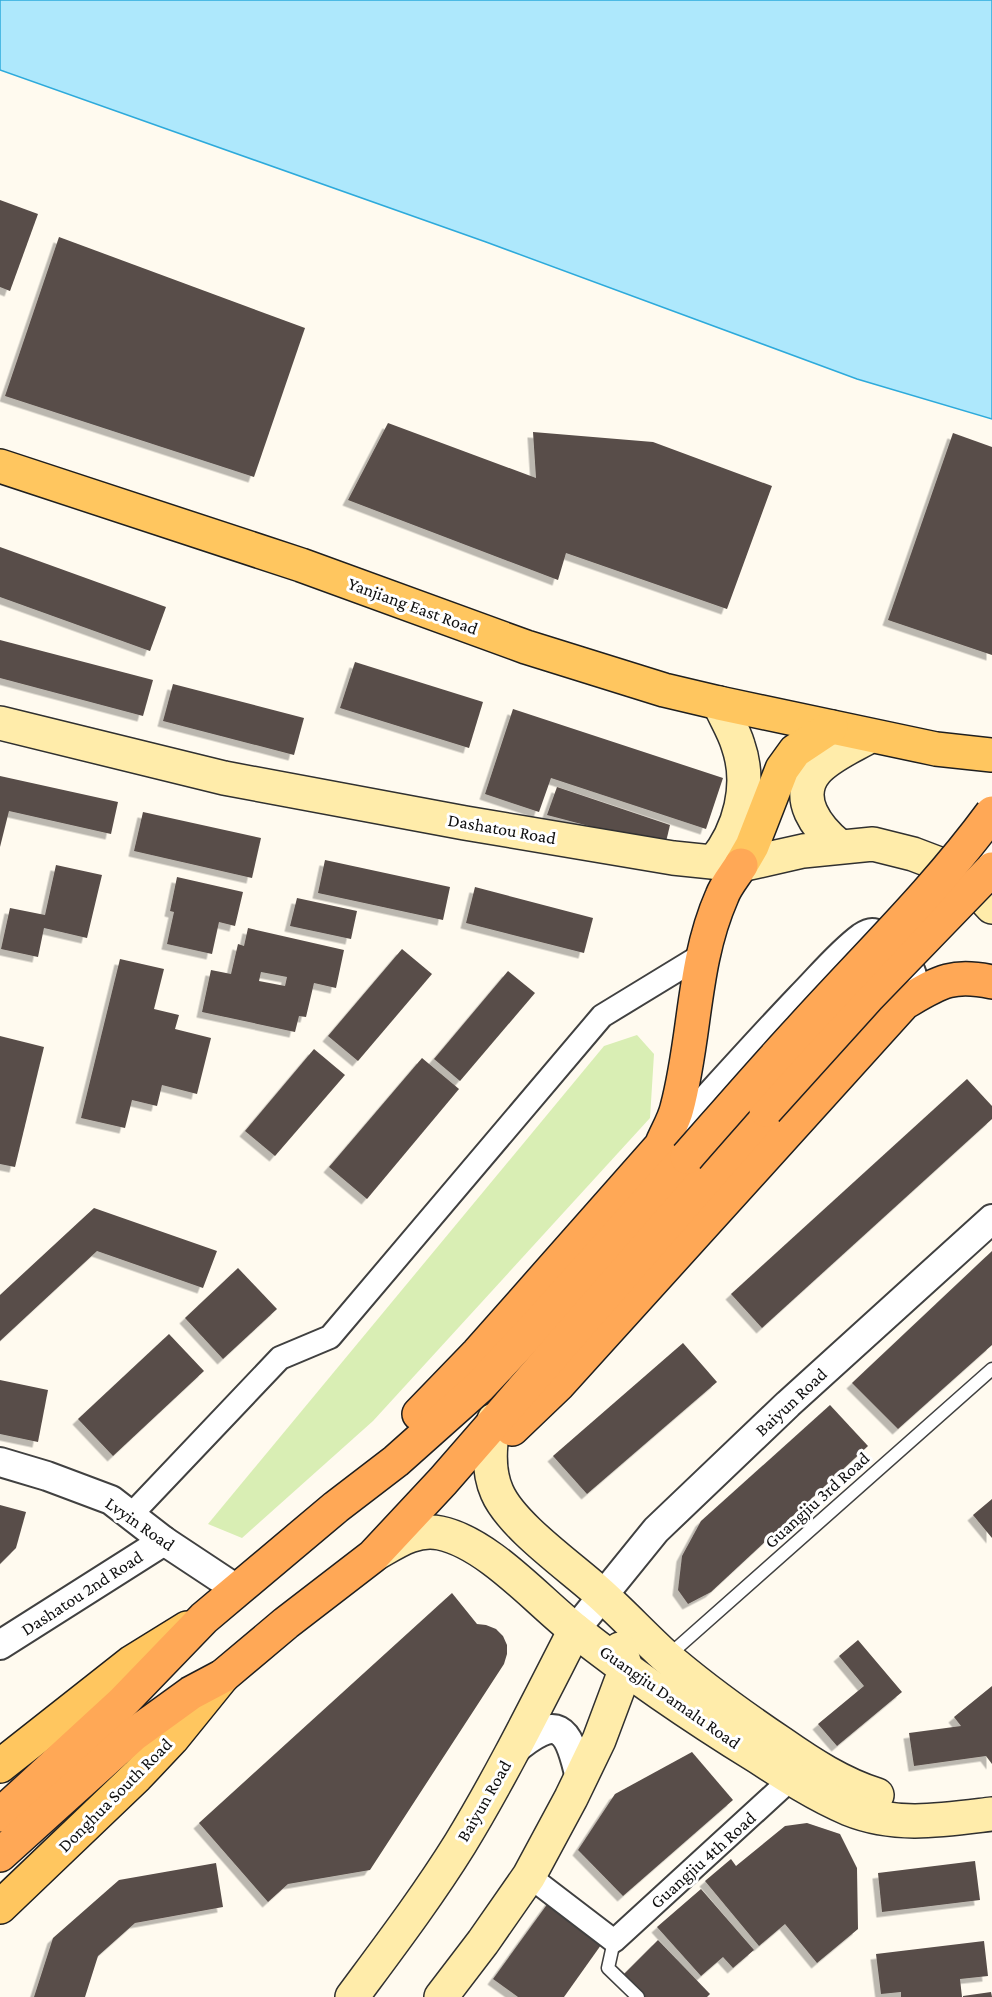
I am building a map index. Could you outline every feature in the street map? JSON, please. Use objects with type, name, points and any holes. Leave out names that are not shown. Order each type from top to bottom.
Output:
[{"type":"highway","points":[[0,1815],[122,1703],[204,1618],[336,1507],[396,1461],[479,1387],[537,1325],[674,1151],[798,1031],[923,899],[962,854],[992,813]]},
{"type":"highway","points":[[674,1151],[677,1110],[686,1069],[702,955],[722,894],[728,863]]},
{"type":"highway","points":[[0,1855],[133,1735],[192,1693],[223,1676],[286,1623],[373,1556],[492,1434],[766,1110],[869,996],[992,869]]},
{"type":"highway","points":[[492,1434],[559,1384],[903,1004],[930,987],[952,978],[975,978],[992,982]]},
{"type":"main road","name":"Yanjiang East Road","points":[[0,466],[301,565],[526,646],[664,690],[870,736],[936,749],[992,756]]},
{"type":"main road","points":[[719,703],[738,744],[744,767],[744,789],[737,822],[727,846],[728,863]]},
{"type":"main road","name":"Dashatou Road","points":[[0,723],[224,778],[465,823],[672,858],[728,863],[839,846],[873,844],[913,854],[942,865],[967,880],[992,907]]},
{"type":"main road","points":[[728,863],[752,846],[782,769],[795,751],[831,727]]},
{"type":"main road","points":[[839,846],[825,835],[814,819],[807,801],[808,784],[816,771],[870,736]]},
{"type":"main road","name":"Guangjiu Damalu Road","points":[[492,1434],[491,1469],[496,1491],[507,1510],[533,1537],[603,1596],[667,1657],[731,1710],[855,1788],[882,1796],[906,1799],[992,1793]]},
{"type":"main road","name":"Guangjiu Damalu Road","points":[[373,1556],[419,1532],[438,1532],[457,1538],[504,1568],[575,1630],[700,1720],[791,1779],[850,1809],[880,1818],[906,1822],[992,1814]]},
{"type":"main road","points":[[441,1997],[483,1942],[528,1876],[598,1740],[626,1668],[603,1596]]},
{"type":"main road","points":[[0,1766],[132,1662],[204,1618]]},
{"type":"main road","name":"Baiyun Road","points":[[352,1997],[430,1890],[460,1843],[513,1751],[575,1630]]},
{"type":"main road","name":"Donghua South Road","points":[[0,1906],[137,1776],[172,1739],[223,1676]]},
{"type":"street","points":[[674,1151],[750,1047],[823,970],[862,933],[872,930],[880,932],[902,952],[912,965],[915,976],[913,988],[903,1004]]},
{"type":"street","points":[[130,1516],[280,1358],[330,1337],[602,1016],[702,955]]},
{"type":"street","name":"Baiyun Road","points":[[575,1630],[656,1530],[788,1404],[992,1219]]},
{"type":"street","name":"Lvyin Road","points":[[0,1462],[48,1476],[111,1500],[130,1516],[237,1590]]},
{"type":"street","name":"Dashatou 2nd Road","points":[[0,1645],[164,1540]]},
{"type":"street","points":[[513,1751],[533,1734],[545,1729],[558,1730],[568,1738],[574,1749],[580,1778]]},
{"type":"street","name":"Guangjiu 4th Road","points":[[614,1941],[791,1779]]},
{"type":"street","points":[[528,1876],[614,1941]]},
{"type":"lane","name":"Guangjiu 3rd Road","points":[[667,1657],[992,1369]]},
{"type":"lane","points":[[614,1941],[608,1968],[638,1997]]},
{"type":"green space","points":[[637,1035],[654,1054],[650,1118],[373,1421],[242,1538],[208,1524],[604,1046]]},
{"type":"water","points":[[0,0],[992,0],[992,419],[857,379],[486,242],[0,70]]},
{"type":"building","points":[[0,200],[38,214],[10,291],[0,287]]},
{"type":"building","points":[[59,237],[305,328],[254,477],[5,396]]},
{"type":"building","points":[[388,423],[536,478],[533,432],[653,442],[772,486],[727,609],[566,553],[558,580],[348,500]]},
{"type":"building","points":[[953,433],[992,447],[992,655],[888,620]]},
{"type":"building","points":[[0,547],[166,607],[150,651],[0,597]]},
{"type":"building","points":[[0,640],[153,680],[143,716],[0,678]]},
{"type":"building","points":[[355,662],[483,702],[469,748],[340,708]]},
{"type":"building","points":[[173,684],[304,718],[294,755],[163,721]]},
{"type":"building","points":[[513,709],[723,778],[706,829],[551,778],[539,812],[485,794]]},
{"type":"building","points":[[0,776],[118,802],[111,834],[9,811],[0,847]]},
{"type":"building","points":[[557,787],[670,825],[665,846],[547,815]]},
{"type":"building","points":[[143,812],[261,838],[252,878],[134,851]]},
{"type":"building","points":[[325,860],[450,887],[443,920],[318,893]]},
{"type":"building","points":[[56,865],[102,875],[87,938],[44,928],[38,957],[1,949],[10,908],[45,915]]},
{"type":"building","points":[[177,877],[243,892],[235,926],[219,922],[212,954],[167,944],[174,912],[170,911]]},
{"type":"building","points":[[475,887],[593,918],[584,953],[466,923]]},
{"type":"building","points":[[297,898],[357,911],[351,939],[290,926]]},
{"type":"building","points":[[248,928],[344,950],[336,988],[314,983],[306,1017],[299,1016],[295,1032],[202,1012],[211,970],[231,974],[238,944],[244,946]],"holes":[[[261,972],[287,977],[285,986],[259,981]]]},
{"type":"building","points":[[402,949],[432,974],[358,1061],[328,1036]]},
{"type":"building","points":[[120,959],[164,969],[154,1009],[179,1015],[175,1029],[211,1038],[197,1094],[162,1085],[157,1106],[132,1100],[125,1128],[81,1118]]},
{"type":"building","points":[[508,971],[535,993],[460,1081],[434,1059]]},
{"type":"building","points":[[0,1036],[44,1047],[15,1167],[0,1164]]},
{"type":"building","points":[[314,1049],[345,1075],[275,1156],[245,1131]]},
{"type":"building","points":[[422,1058],[459,1089],[367,1199],[329,1167]]},
{"type":"building","points":[[967,1079],[992,1106],[992,1119],[762,1328],[731,1294]]},
{"type":"building","points":[[94,1208],[217,1251],[203,1288],[97,1251],[0,1341],[0,1295]]},
{"type":"building","points":[[992,1251],[992,1345],[898,1429],[852,1383]]},
{"type":"building","points":[[238,1268],[277,1309],[223,1359],[185,1318]]},
{"type":"building","points":[[169,1334],[204,1371],[113,1456],[78,1419]]},
{"type":"building","points":[[683,1343],[717,1382],[587,1494],[553,1456]]},
{"type":"building","points":[[0,1380],[48,1390],[38,1442],[0,1434]]},
{"type":"building","points":[[830,1405],[868,1446],[711,1592],[688,1604],[678,1590],[682,1556],[701,1521]]},
{"type":"building","points":[[992,1499],[992,1538],[973,1515]]},
{"type":"building","points":[[0,1505],[26,1512],[16,1548],[0,1564]]},
{"type":"building","points":[[452,1593],[477,1624],[496,1629],[503,1636],[507,1645],[504,1664],[370,1870],[288,1884],[268,1902],[199,1823]]},
{"type":"building","points":[[858,1640],[902,1692],[837,1746],[818,1724],[864,1686],[839,1656]]},
{"type":"building","points":[[992,1686],[992,1764],[986,1756],[914,1766],[909,1733],[961,1726],[954,1717]]},
{"type":"building","points":[[692,1752],[733,1800],[623,1896],[578,1850],[615,1794]]},
{"type":"building","points":[[807,1823],[840,1834],[857,1868],[858,1929],[817,1963],[785,1924],[759,1946],[705,1881],[731,1859],[736,1866],[785,1826]]},
{"type":"building","points":[[975,1861],[980,1900],[882,1912],[878,1873]]},
{"type":"building","points":[[216,1863],[223,1907],[135,1923],[98,1956],[85,1997],[34,1997],[53,1938],[119,1880]]},
{"type":"building","points":[[701,1889],[754,1950],[733,1968],[723,1957],[701,1976],[657,1927]]},
{"type":"building","points":[[551,1899],[606,1938],[564,1997],[518,1997],[493,1979]]},
{"type":"building","points":[[658,1940],[710,1994],[707,1997],[644,1997],[623,1975]]},
{"type":"building","points":[[984,1941],[988,1976],[960,1979],[962,1997],[901,1997],[901,1992],[881,1994],[876,1954]]},
{"type":"building","points":[[991,1992],[992,1997],[963,1997],[963,1996]]}]
